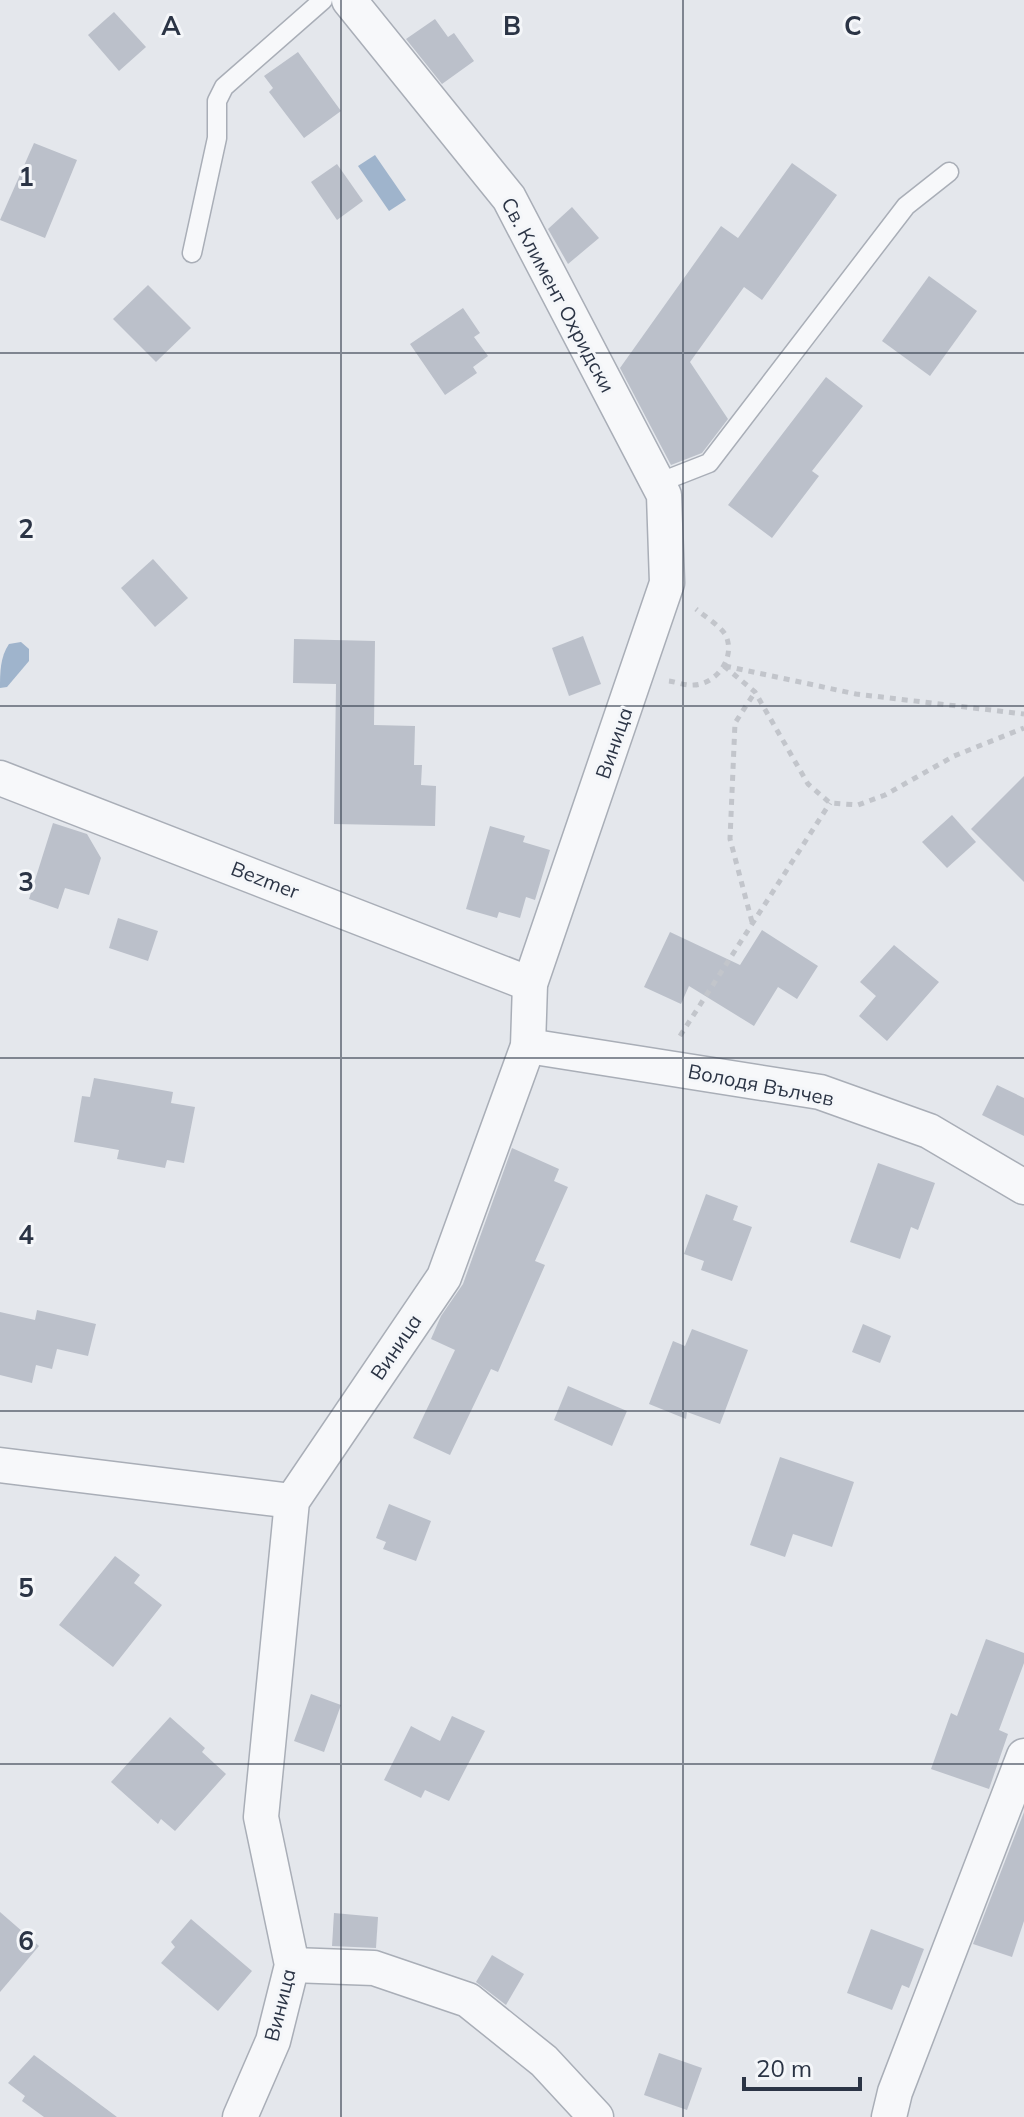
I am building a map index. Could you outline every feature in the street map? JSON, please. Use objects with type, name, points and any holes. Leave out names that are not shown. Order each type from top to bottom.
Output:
[{"type":"street","name":"Св. Климент Охридски","points":[[349,0],[509,198],[664,495],[667,583]]},
{"type":"street","name":"Виница","points":[[240,2117],[273,2041],[292,1965],[261,1817],[292,1501],[444,1277],[528,1046],[530,984],[667,583]]},
{"type":"street","name":"Bezmer","points":[[0,778],[530,984]]},
{"type":"street","name":"Володя Вълчев","points":[[528,1046],[820,1092],[929,1131],[1024,1187]]},
{"type":"street","points":[[0,1465],[292,1501]]},
{"type":"street","points":[[889,2117],[895,2092],[1024,1756]]},
{"type":"street","points":[[292,1965],[374,1968],[468,2000],[544,2061],[596,2117]]},
{"type":"lane","points":[[192,253],[217,138],[217,101],[224,87],[323,0]]},
{"type":"lane","points":[[658,483],[709,463],[906,206],[949,172]]},
{"type":"path","points":[[636,676],[695,685],[716,677],[729,652],[725,634],[667,583]]},
{"type":"path","points":[[724,666],[755,692],[808,784],[830,803],[858,805],[885,795],[954,756],[1024,728]]},
{"type":"path","points":[[724,666],[856,694],[1024,714]]},
{"type":"path","points":[[752,923],[730,839],[735,723],[755,692]]},
{"type":"path","points":[[660,1067],[830,803]]},
{"type":"water","points":[[375,155],[406,200],[389,211],[358,166]]},
{"type":"water","points":[[21,642],[29,649],[29,661],[7,687],[0,688],[1,665],[6,649],[9,644]]},
{"type":"building","points":[[114,12],[146,47],[119,71],[88,35]]},
{"type":"building","points":[[435,19],[448,37],[454,33],[474,61],[442,84],[406,39]]},
{"type":"building","points":[[298,52],[341,111],[304,138],[269,92],[273,88],[264,76]]},
{"type":"building","points":[[34,143],[77,160],[45,238],[0,220]]},
{"type":"building","points":[[792,163],[837,195],[762,300],[744,287],[690,362],[728,419],[702,453],[671,465],[620,368],[721,226],[738,238]]},
{"type":"building","points":[[337,164],[363,201],[337,220],[311,182]]},
{"type":"building","points":[[572,207],[599,238],[568,264],[548,229]]},
{"type":"building","points":[[929,276],[977,311],[930,376],[882,341]]},
{"type":"building","points":[[148,285],[191,328],[156,362],[113,319]]},
{"type":"building","points":[[463,308],[480,333],[474,337],[488,356],[473,367],[477,373],[445,395],[410,344]]},
{"type":"building","points":[[826,377],[863,406],[812,471],[819,476],[772,538],[728,505]]},
{"type":"building","points":[[153,559],[188,598],[155,627],[121,588]]},
{"type":"building","points":[[583,636],[601,684],[569,696],[552,648]]},
{"type":"building","points":[[294,639],[375,641],[374,725],[415,726],[414,765],[422,765],[421,785],[436,786],[435,826],[334,824],[336,684],[293,683]]},
{"type":"building","points":[[1024,776],[1024,882],[971,829]]},
{"type":"building","points":[[952,815],[976,842],[947,868],[922,842]]},
{"type":"building","points":[[53,823],[87,834],[101,858],[89,895],[65,888],[58,909],[29,899]]},
{"type":"building","points":[[490,826],[525,836],[523,842],[550,850],[535,900],[526,897],[520,918],[499,912],[497,918],[466,909]]},
{"type":"building","points":[[118,918],[158,931],[148,961],[109,948]]},
{"type":"building","points":[[762,930],[818,966],[797,999],[778,987],[754,1026],[689,986],[681,1004],[644,987],[670,932],[740,965]]},
{"type":"building","points":[[894,945],[939,982],[887,1041],[859,1016],[876,996],[860,982]]},
{"type":"building","points":[[94,1078],[173,1092],[171,1103],[195,1107],[184,1163],[167,1160],[165,1168],[117,1159],[119,1150],[74,1142],[82,1096],[90,1097]]},
{"type":"building","points":[[997,1085],[1024,1098],[1024,1136],[982,1115]]},
{"type":"building","points":[[512,1148],[559,1169],[554,1181],[568,1187],[535,1261],[545,1265],[498,1372],[491,1369],[450,1455],[413,1438],[455,1350],[431,1339],[441,1316],[463,1284]]},
{"type":"building","points":[[878,1163],[935,1183],[918,1230],[911,1227],[900,1259],[850,1242]]},
{"type":"building","points":[[706,1194],[738,1206],[733,1220],[752,1227],[732,1281],[701,1270],[704,1261],[684,1254]]},
{"type":"building","points":[[37,1310],[96,1324],[88,1356],[57,1349],[52,1369],[36,1365],[32,1383],[0,1375],[0,1312],[35,1320]]},
{"type":"building","points":[[863,1324],[891,1336],[880,1363],[852,1352]]},
{"type":"building","points":[[692,1329],[748,1350],[720,1424],[687,1412],[686,1419],[649,1404],[673,1341],[685,1346]]},
{"type":"building","points":[[568,1386],[627,1411],[612,1446],[554,1420]]},
{"type":"building","points":[[780,1457],[854,1482],[832,1547],[793,1534],[785,1557],[750,1545]]},
{"type":"building","points":[[389,1504],[431,1521],[416,1561],[383,1549],[386,1542],[376,1538]]},
{"type":"building","points":[[115,1556],[140,1575],[134,1583],[162,1605],[113,1667],[59,1625]]},
{"type":"building","points":[[986,1639],[1024,1653],[1024,1663],[999,1730],[1008,1734],[989,1789],[931,1769],[951,1713],[957,1716]]},
{"type":"building","points":[[311,1694],[341,1705],[324,1752],[294,1741]]},
{"type":"building","points":[[452,1716],[485,1731],[449,1801],[425,1790],[421,1798],[384,1780],[411,1726],[440,1741]]},
{"type":"building","points":[[170,1717],[205,1748],[202,1752],[226,1774],[175,1831],[161,1819],[158,1824],[111,1782]]},
{"type":"building","points":[[1024,1812],[1024,1921],[1012,1957],[973,1944]]},
{"type":"building","points":[[0,1912],[39,1946],[0,1992]]},
{"type":"building","points":[[334,1913],[378,1917],[376,1948],[332,1946]]},
{"type":"building","points":[[191,1919],[252,1971],[218,2011],[161,1963],[175,1947],[171,1942]]},
{"type":"building","points":[[871,1929],[924,1949],[909,1988],[902,1985],[892,2010],[847,1993]]},
{"type":"building","points":[[492,1955],[524,1974],[506,2005],[476,1982]]},
{"type":"building","points":[[659,2053],[702,2068],[687,2110],[644,2095]]},
{"type":"building","points":[[34,2055],[117,2117],[44,2117],[22,2101],[25,2096],[8,2083]]}]
